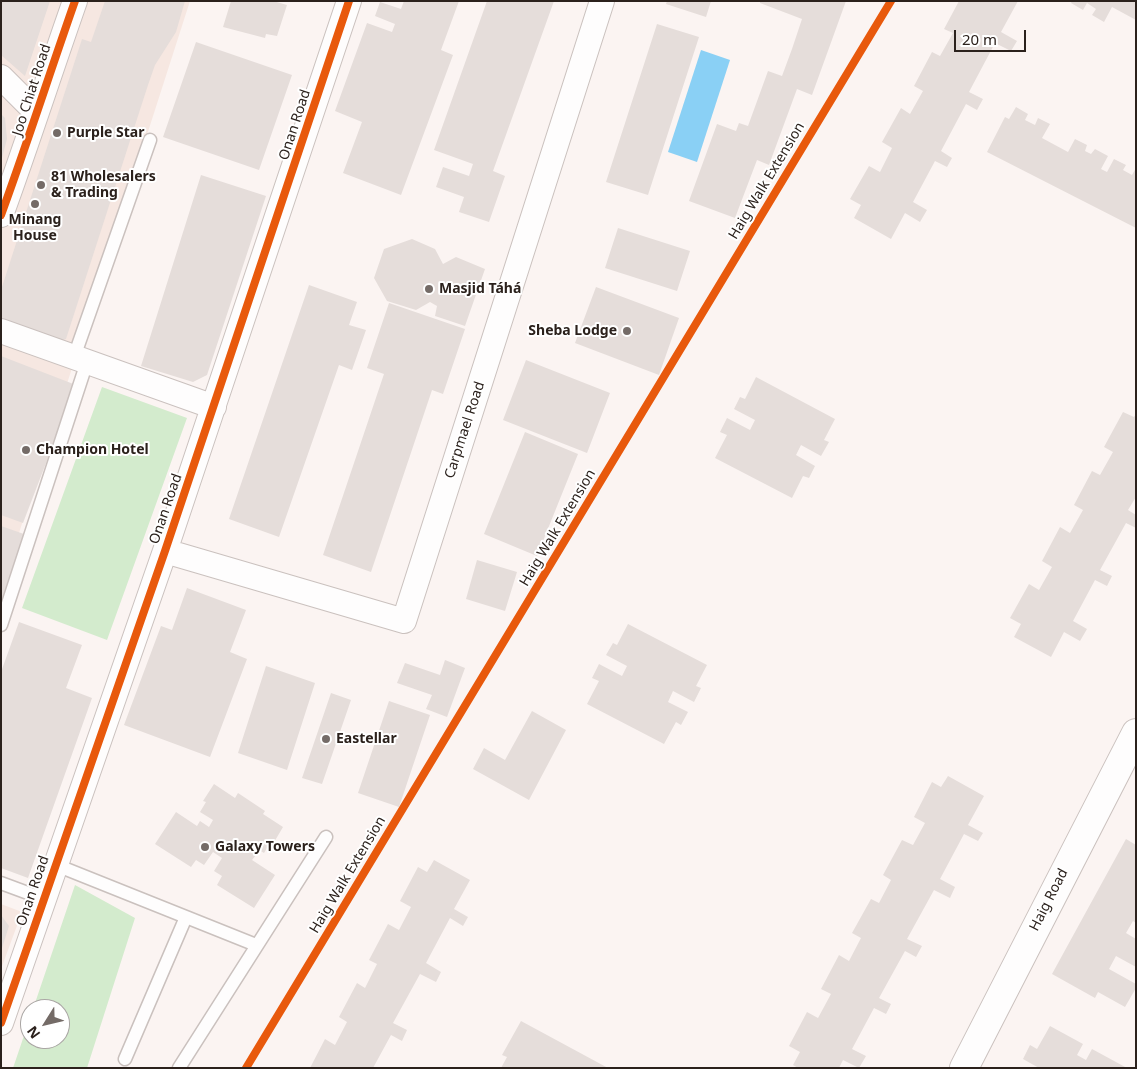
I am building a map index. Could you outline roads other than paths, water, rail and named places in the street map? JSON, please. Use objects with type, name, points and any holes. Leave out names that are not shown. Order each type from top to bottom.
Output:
[{"type":"street","name":"Joo Chiat Road","points":[[1,215],[75,1]]},
{"type":"street","name":"Onan Road","points":[[1,1023],[165,551],[349,1]]},
{"type":"street","name":"Carpmael Road","points":[[165,551],[404,621],[602,1]]},
{"type":"street","points":[[1,77],[36,112]]},
{"type":"street","points":[[1,331],[214,407]]},
{"type":"street","name":"Haig Road","points":[[964,1068],[1136,734]]},
{"type":"lane","points":[[1,625],[80,360],[150,140]]},
{"type":"lane","points":[[180,1068],[326,837]]},
{"type":"lane","points":[[56,865],[256,945]]},
{"type":"lane","points":[[1,883],[44,898]]},
{"type":"lane","points":[[125,1059],[186,917]]},
{"type":"water","points":[[701,50],[730,60],[697,162],[668,152]]},
{"type":"place","name":"Purple Star","points":[[57,133]]},
{"type":"place","name":"81 Wholesalers & Trading","points":[[41,185]]},
{"type":"place","name":"Minang House","points":[[35,204]]},
{"type":"place","name":"Masjid Táhá","points":[[429,289]]},
{"type":"place","name":"Sheba Lodge","points":[[627,331]]},
{"type":"place","name":"Champion Hotel","points":[[26,450]]},
{"type":"place","name":"Eastellar","points":[[326,739]]},
{"type":"place","name":"Galaxy Towers","points":[[205,847]]}]
